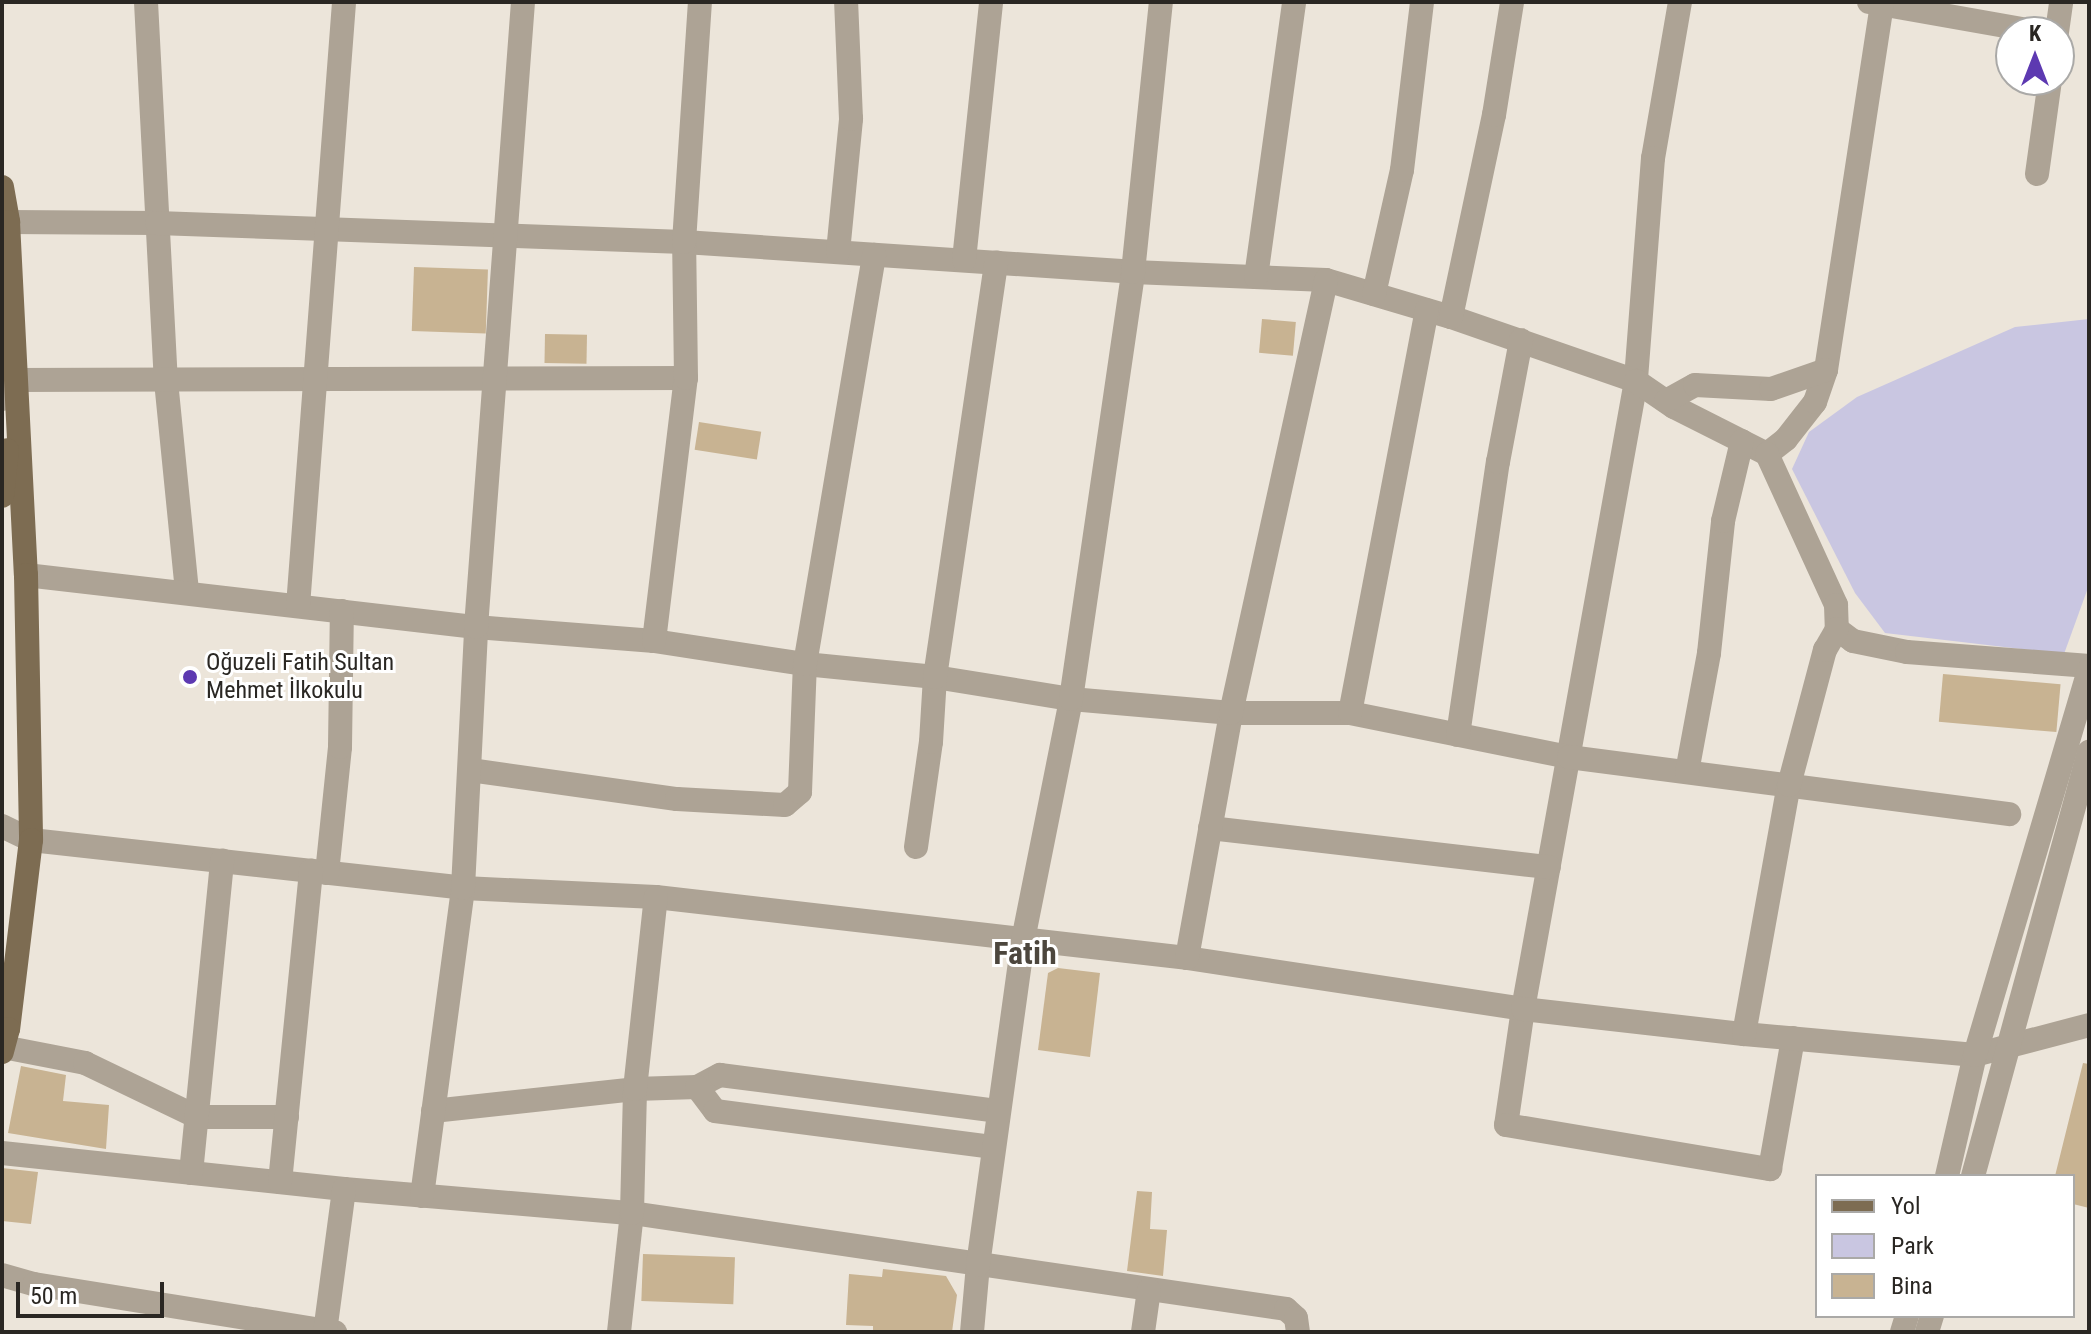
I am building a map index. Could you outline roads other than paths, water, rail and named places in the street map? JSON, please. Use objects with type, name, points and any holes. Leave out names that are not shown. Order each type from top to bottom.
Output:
[{"type":"main road","points":[[2,187],[8,222],[8,389],[2,496]]},
{"type":"main road","points":[[3,1050],[31,840],[26,575],[8,389]]},
{"type":"street","points":[[146,2],[166,381],[187,593]]},
{"type":"street","points":[[298,606],[312,381],[344,2]]},
{"type":"street","points":[[422,1196],[463,888],[476,627],[523,2]]},
{"type":"street","points":[[654,641],[686,378],[684,242],[700,2]]},
{"type":"street","points":[[838,252],[851,119],[846,2]]},
{"type":"street","points":[[964,260],[991,2]]},
{"type":"street","points":[[972,1332],[978,1265],[1023,940],[1071,699],[1133,272],[1161,2]]},
{"type":"street","points":[[1256,277],[1294,2]]},
{"type":"street","points":[[1374,294],[1402,170],[1422,2]]},
{"type":"street","points":[[1451,317],[1494,115],[1512,2]]},
{"type":"street","points":[[1680,2],[1653,158],[1636,381],[1523,1009],[1506,1125],[1770,1169],[1793,1038]]},
{"type":"street","points":[[1767,454],[1786,439],[1815,402],[1826,370],[1877,3],[1995,24]]},
{"type":"street","points":[[2037,174],[2048,96]]},
{"type":"street","points":[[8,222],[157,223],[684,242],[1133,272],[1326,280],[1451,317],[1636,381],[1666,401],[1767,454],[1836,605],[1837,629],[1825,650],[1789,785],[1744,1034]]},
{"type":"street","points":[[470,770],[677,799],[785,805],[800,792],[805,664],[874,255]]},
{"type":"street","points":[[916,847],[931,742],[935,677],[996,262]]},
{"type":"street","points":[[1187,958],[1231,713],[1326,280]]},
{"type":"street","points":[[1350,713],[1427,310]]},
{"type":"street","points":[[1458,735],[1498,462],[1521,340]]},
{"type":"street","points":[[1666,401],[1695,385],[1771,389],[1826,370]]},
{"type":"street","points":[[8,389],[166,381],[686,378]]},
{"type":"street","points":[[1687,772],[1709,653],[1723,521],[1742,441]]},
{"type":"street","points":[[26,575],[476,627],[654,641],[805,664],[935,677],[1071,699],[1231,713],[1350,713],[1569,757],[2009,814]]},
{"type":"street","points":[[280,1182],[319,872],[340,747],[342,611]]},
{"type":"street","points":[[1837,629],[1853,641],[1907,652],[2089,667],[1975,1055],[1947,1174]]},
{"type":"street","points":[[1974,1174],[2089,752]]},
{"type":"street","points":[[2,826],[31,840],[463,888],[656,897],[1187,958],[1523,1009],[1744,1034],[1975,1055],[2089,1025]]},
{"type":"street","points":[[1210,828],[1549,867]]},
{"type":"street","points":[[191,1173],[222,861]]},
{"type":"street","points":[[619,1332],[632,1213],[635,1089],[656,897]]},
{"type":"street","points":[[3,1050],[85,1063],[197,1117],[287,1117]]},
{"type":"street","points":[[433,1111],[635,1089],[697,1087],[720,1075],[999,1111]]},
{"type":"street","points":[[697,1087],[715,1111],[994,1147]]},
{"type":"street","points":[[2,1153],[344,1189],[632,1213],[1286,1309],[1296,1318],[1298,1332]]},
{"type":"street","points":[[2,1275],[34,1284],[328,1332],[344,1189]]},
{"type":"street","points":[[1143,1332],[1149,1290]]},
{"type":"place","name":"Oğuzeli Fatih Sultan Mehmet İlkokulu","points":[[190,677]]},
{"type":"district","name":"Fatih","points":[[1025,953]]}]
